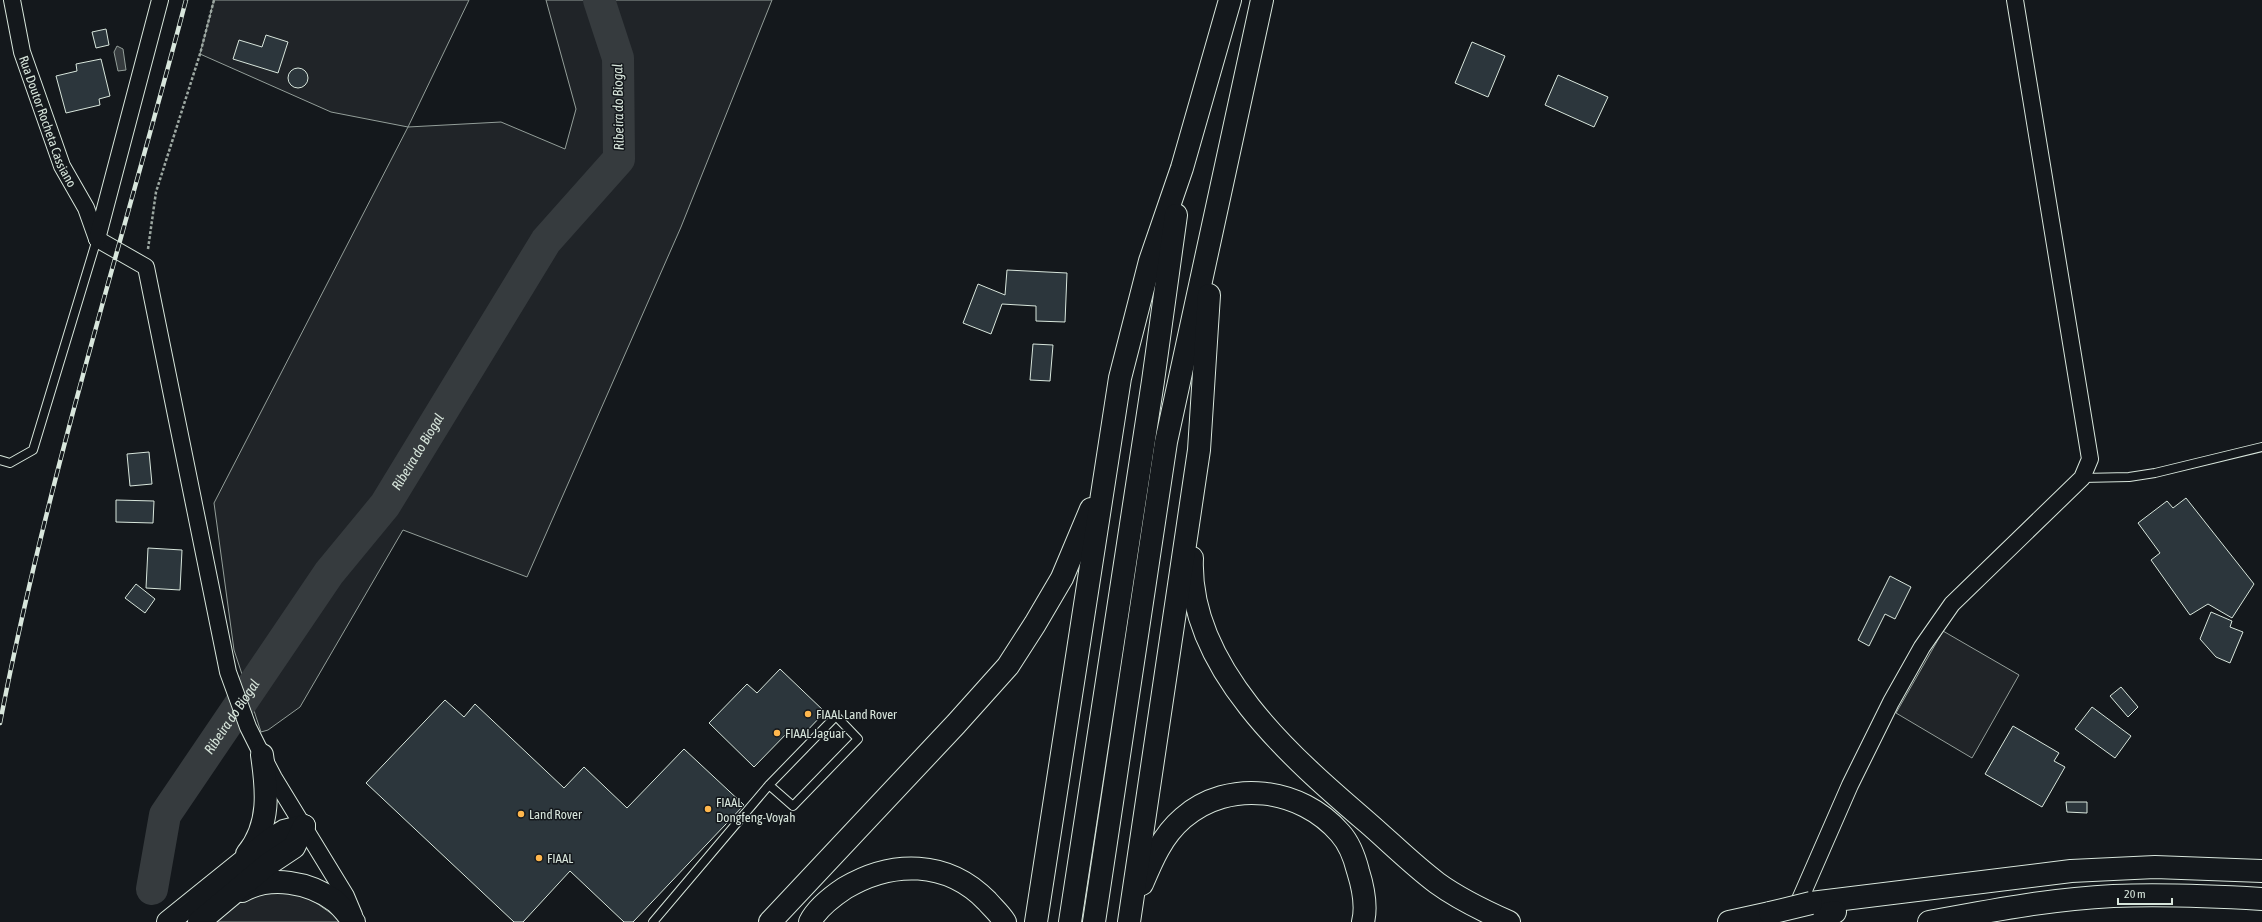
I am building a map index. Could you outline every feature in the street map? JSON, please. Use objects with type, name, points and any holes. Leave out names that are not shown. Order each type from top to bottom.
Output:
[{"type":"main road","points":[[1036,922],[1120,378],[1132,326],[1150,261],[1182,168],[1230,0]]},
{"type":"main road","points":[[1094,922],[1166,442],[1262,0]]},
{"type":"main road","points":[[1070,922],[1153,381],[1182,168]]},
{"type":"main road","points":[[1214,220],[1191,574],[1199,618],[1221,663],[1245,701],[1288,751],[1355,812],[1437,883],[1478,909],[1509,922]]},
{"type":"main road","points":[[1130,922],[1199,450]]},
{"type":"main road","points":[[770,922],[956,724],[1008,666],[1062,578],[1095,497],[1108,453]]},
{"type":"main road","points":[[168,922],[229,871],[249,852],[255,841],[266,812],[267,788],[262,755]]},
{"type":"main road","points":[[1130,922],[1151,860],[1165,837],[1183,818],[1206,803],[1239,792],[1267,792],[1292,799],[1317,814],[1341,833],[1355,858],[1363,887],[1363,922]]},
{"type":"main road","points":[[229,871],[284,831],[304,826]]},
{"type":"main road","points":[[199,922],[232,896],[267,865],[294,847],[304,826]]},
{"type":"main road","points":[[1729,922],[1770,913],[1799,916],[2071,871],[2155,867],[2262,871]]},
{"type":"main road","points":[[810,922],[813,916],[835,894],[863,878],[894,869],[923,868],[954,876],[979,893],[1002,916],[1004,922]]},
{"type":"main road","points":[[232,896],[256,884],[284,882],[311,888],[330,898],[336,902],[355,922]]},
{"type":"main road","points":[[1929,922],[2007,908],[2112,896],[2206,895],[2262,899]]},
{"type":"main road","points":[[1952,922],[2007,908]]},
{"type":"street","name":"Rua Doutor Rocheta Cassiano","points":[[12,0],[22,52],[62,166],[86,208],[97,239]]},
{"type":"street","points":[[160,0],[97,239],[146,267],[228,672],[248,727],[262,755],[346,896],[355,922]]},
{"type":"street","points":[[1799,916],[1850,785],[1891,702],[1922,647],[1952,604],[2082,478],[2090,459],[2015,0]]},
{"type":"lane","points":[[0,460],[10,463],[33,450],[97,239]]},
{"type":"lane","points":[[2082,478],[2130,477],[2155,473],[2262,446]]},
{"type":"lane","points":[[653,922],[769,785],[836,716],[858,739],[793,806],[769,785]]},
{"type":"path","points":[[146,267],[156,192],[200,54],[214,0]]},
{"type":"shaded area","points":[[214,0],[469,0],[408,127],[331,112],[200,54]]},
{"type":"shaded area","points":[[546,0],[772,0],[681,227],[527,577],[403,530],[300,707],[268,730],[261,732],[234,650],[214,503],[408,127],[501,122],[565,149],[576,109]]},
{"type":"shaded area","points":[[117,46],[123,49],[126,70],[118,71],[114,52]]},
{"type":"shaded area","points":[[1943,631],[2019,675],[1972,758],[1896,713]]},
{"type":"shaded area","points":[[270,890],[305,895],[339,919],[341,922],[217,922],[242,900]]},
{"type":"building","points":[[106,29],[109,45],[96,48],[92,32]]},
{"type":"building","points":[[266,35],[288,42],[278,73],[233,59],[239,40],[262,47]]},
{"type":"building","points":[[1472,42],[1505,56],[1488,97],[1455,83]]},
{"type":"building","points":[[101,59],[110,96],[99,99],[100,105],[66,113],[56,76],[77,71],[76,64]]},
{"type":"building","points":[[298,68],[305,71],[308,78],[305,85],[298,88],[291,85],[288,78],[291,71]]},
{"type":"building","points":[[1558,75],[1608,97],[1594,127],[1545,105]]},
{"type":"building","points":[[1007,270],[1067,273],[1065,322],[1036,321],[1036,306],[1002,304],[991,334],[963,323],[978,284],[1005,295]]},
{"type":"building","points":[[1033,344],[1053,345],[1050,381],[1030,380]]},
{"type":"building","points":[[149,452],[152,484],[130,486],[127,454]]},
{"type":"building","points":[[2186,498],[2254,584],[2232,618],[2208,604],[2190,615],[2151,560],[2160,553],[2138,523],[2167,501],[2173,508]]},
{"type":"building","points":[[116,500],[154,501],[153,523],[116,522]]},
{"type":"building","points":[[148,548],[182,550],[180,590],[146,588]]},
{"type":"building","points":[[1890,576],[1911,587],[1895,619],[1885,614],[1869,646],[1858,640]]},
{"type":"building","points":[[136,584],[155,599],[145,613],[125,598]]},
{"type":"building","points":[[2211,612],[2232,621],[2230,627],[2243,632],[2230,663],[2216,657],[2200,639]]},
{"type":"building","points":[[780,669],[825,712],[801,737],[792,728],[754,767],[709,723],[747,684],[757,693]]},
{"type":"building","points":[[2121,687],[2138,707],[2128,717],[2110,696]]},
{"type":"building","points":[[445,700],[464,717],[475,704],[564,788],[584,767],[627,808],[684,749],[744,805],[633,922],[624,922],[570,871],[523,922],[514,922],[366,783]]},
{"type":"building","points":[[2092,707],[2131,736],[2115,758],[2075,729]]},
{"type":"building","points":[[2013,726],[2059,753],[2054,761],[2065,767],[2042,807],[1985,774]]},
{"type":"building","points":[[2066,802],[2087,802],[2087,813],[2067,812]]},
{"type":"waterway","name":"Ribeira do Biogal","points":[[152,889],[165,815],[329,573],[385,505],[546,241],[619,159],[618,58],[599,0]]},
{"type":"railway","points":[[0,723],[19,632],[63,450],[186,0]]},
{"type":"place","name":"FIAAL Land Rover","points":[[808,714]]},
{"type":"place","name":"FIAAL Jaguar","points":[[777,733]]},
{"type":"place","name":"FIAAL Dongfeng-Voyah","points":[[708,809]]},
{"type":"place","name":"Land Rover","points":[[521,814]]},
{"type":"place","name":"FIAAL","points":[[539,858]]}]
